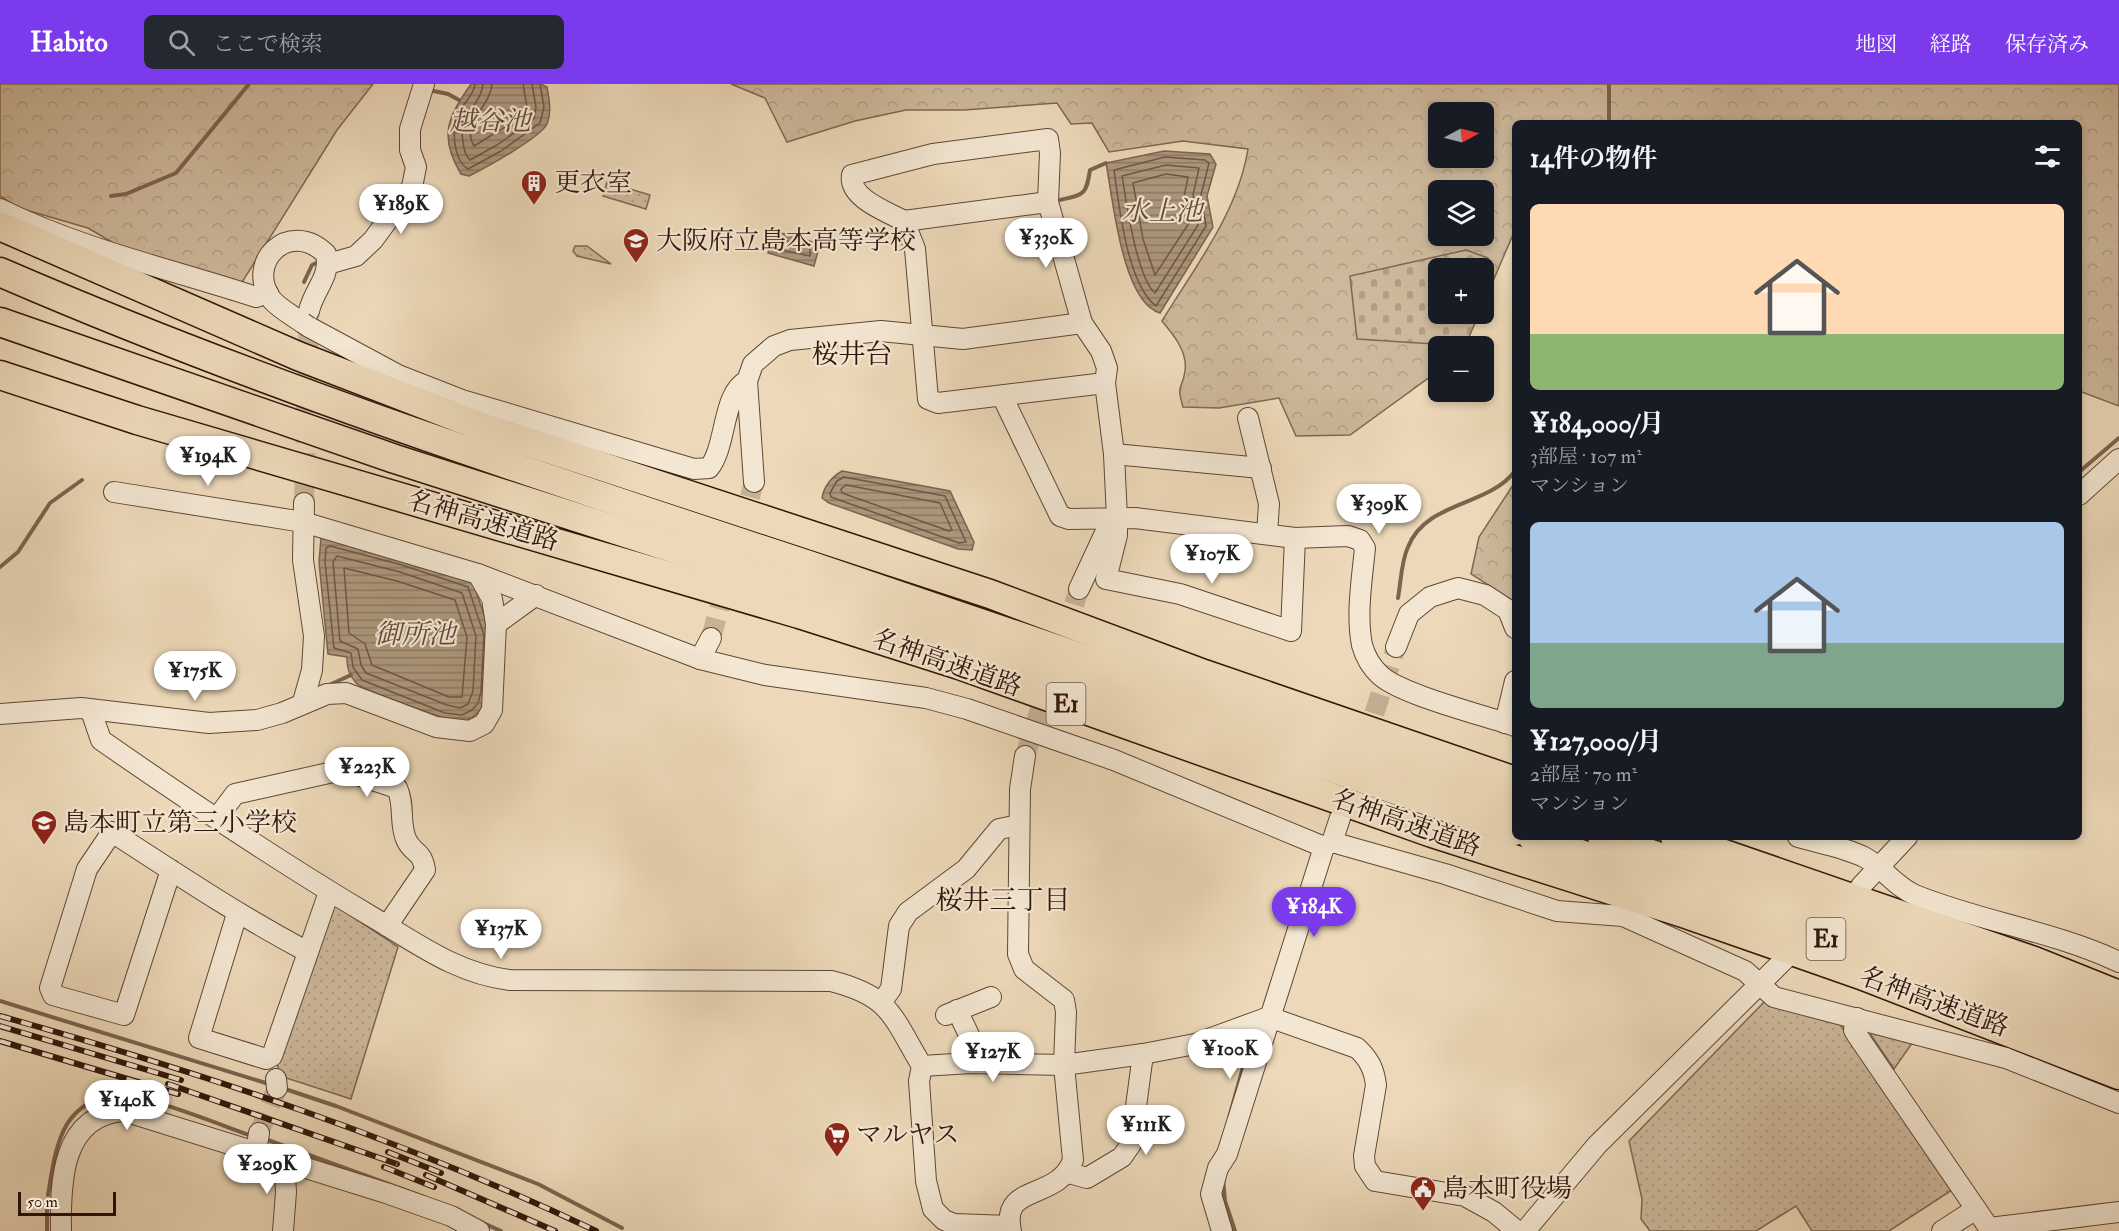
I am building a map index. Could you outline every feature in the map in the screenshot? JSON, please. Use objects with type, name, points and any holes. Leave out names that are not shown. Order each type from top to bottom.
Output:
[{"type":"highway","points":[[0,226],[298,356],[485,428],[990,594],[1204,674],[1512,780]]},
{"type":"highway","name":"名神高速道路","points":[[0,272],[211,359],[446,444],[983,623],[1512,806]]},
{"type":"highway","name":"名神高速道路","points":[[0,322],[395,459],[965,642],[1512,830]]},
{"type":"highway","name":"名神高速道路","points":[[0,375],[137,420],[799,614],[959,665],[1432,833],[1689,915],[1861,975],[2119,1074]]},
{"type":"highway","name":"名神高速道路","points":[[1541,840],[1968,990],[2119,1048]]},
{"type":"highway","name":"名神高速道路","points":[[1611,840],[1986,970],[2119,1020]]},
{"type":"highway","name":"E1","points":[[1684,840],[2034,961],[2119,995]]},
{"type":"street","points":[[327,261],[356,255],[373,240],[412,187],[413,160],[410,129],[424,84]]},
{"type":"street","points":[[1048,202],[904,220],[856,192],[851,182],[852,175],[933,154],[1048,140],[1050,153],[1048,202],[1082,323],[1101,351],[1107,368],[1105,382],[1114,454],[1117,535],[1106,579],[1180,594],[1291,631],[1295,538]]},
{"type":"street","points":[[0,209],[26,222],[139,263],[274,301],[398,375],[462,400],[694,469],[709,468],[717,459],[731,403],[741,384],[747,381]]},
{"type":"street","points":[[904,220],[915,249],[928,399],[938,403],[1105,382]]},
{"type":"street","points":[[274,301],[264,275],[266,261],[277,245],[290,240],[306,241],[327,261],[327,274],[313,295],[307,320]]},
{"type":"street","points":[[754,482],[747,381],[753,364],[761,355],[790,340],[881,331],[963,339],[1082,323]]},
{"type":"street","points":[[1002,396],[1060,516],[1070,519],[1117,518],[1295,538],[1348,536],[1360,540],[1365,548],[1360,627],[1363,646],[1368,660],[1382,676],[1401,687],[1510,724],[1512,707]]},
{"type":"street","points":[[1248,418],[1269,504],[1267,534]]},
{"type":"street","points":[[1114,454],[1261,468]]},
{"type":"street","points":[[2082,492],[2119,459]]},
{"type":"street","points":[[114,492],[301,516],[477,574],[700,659],[765,675],[926,698],[967,709],[1114,760],[1328,844],[1445,874],[1557,911],[1623,916],[1745,971],[1774,997],[2006,1058],[2119,1102]]},
{"type":"street","points":[[301,516],[303,560],[314,636],[312,670],[304,698]]},
{"type":"street","points":[[1079,589],[1106,531],[1117,518]]},
{"type":"street","points":[[0,714],[81,708],[91,711],[209,723],[257,720],[282,713],[304,698],[346,693],[436,728],[470,731],[484,724],[492,710],[496,624],[492,599],[477,574]]},
{"type":"street","points":[[1396,647],[1409,614],[1430,597],[1458,588],[1485,595],[1508,610],[1512,620]]},
{"type":"street","points":[[496,624],[536,596]]},
{"type":"street","points":[[700,659],[711,638]]},
{"type":"street","points":[[91,711],[94,726],[101,740],[329,892],[427,952],[487,978],[554,982],[831,981],[864,990],[882,1001],[922,1066],[919,1081],[926,1181],[933,1209],[944,1220],[954,1224],[1010,1228],[1009,1214],[1014,1203],[1022,1197],[1058,1183],[1069,1173],[1073,1160],[1064,1065],[1066,1012],[1064,1000],[1024,969],[1018,954],[1020,789],[1025,756]]},
{"type":"street","points":[[217,818],[236,794],[342,770],[397,788],[403,800],[400,813],[407,843],[423,857],[425,870],[387,926]]},
{"type":"street","points":[[1222,1231],[1211,1194],[1328,844],[1340,818]]},
{"type":"street","points":[[882,1001],[891,990],[899,926],[908,912],[966,869],[999,829],[1019,825]]},
{"type":"street","points":[[171,870],[124,1015],[53,995],[50,988],[87,869],[112,832],[171,870],[237,914],[306,951]]},
{"type":"street","points":[[1808,840],[1864,857],[1897,886],[1913,894],[1990,921],[2046,933],[2119,962]]},
{"type":"street","points":[[1861,886],[1904,840]]},
{"type":"street","points":[[237,914],[199,1038],[267,1059],[272,1056],[306,951],[329,892]]},
{"type":"street","points":[[1525,1231],[1598,1145],[1785,959]]},
{"type":"street","points":[[971,1063],[969,1035],[951,1013],[991,997]]},
{"type":"street","points":[[922,1066],[971,1063],[1064,1065],[1143,1054],[1195,1044],[1269,1017],[1357,1048],[1368,1058],[1375,1074],[1376,1085],[1364,1156],[1365,1166],[1375,1181],[1465,1196],[1494,1212],[1516,1231]]},
{"type":"street","points":[[1857,1018],[1854,1030],[1857,1035],[1990,1229],[2119,1212]]},
{"type":"street","points":[[1069,1173],[1087,1178],[1122,1158],[1131,1144],[1143,1054]]},
{"type":"street","points":[[61,1231],[62,1185],[75,1138],[83,1126],[106,1112],[124,1111],[258,1142],[284,1160],[440,1212],[479,1231]]},
{"type":"street","points":[[283,1231],[284,1160]]},
{"type":"street","points":[[1942,1231],[1976,1209]]},
{"type":"green space","points":[[0,84],[373,84],[337,130],[231,300],[215,288],[134,255],[88,228],[19,208],[0,196]]},
{"type":"green space","points":[[731,84],[2119,84],[2119,406],[2082,392],[2082,120],[1512,120],[1512,237],[1494,279],[1494,258],[1428,258],[1428,324],[1444,324],[1451,336],[1428,336],[1428,378],[1350,435],[1296,436],[1279,398],[1219,408],[1183,407],[1180,390],[1185,371],[1184,357],[1179,344],[1162,321],[1225,217],[1243,172],[1248,149],[1183,141],[1109,152],[1092,123],[1071,124],[1057,103],[964,110],[906,110],[855,121],[787,142],[765,98]]},
{"type":"green space","points":[[607,182],[650,195],[646,209],[603,196]]},
{"type":"green space","points":[[575,246],[587,246],[611,264],[577,256],[573,251]]},
{"type":"green space","points":[[1466,250],[1488,258],[1430,258]]},
{"type":"green space","points":[[1428,259],[1428,324],[1475,324],[1469,336],[1428,336],[1428,344],[1357,339],[1350,276]]},
{"type":"green space","points":[[1512,487],[1512,600],[1471,574],[1479,537]]},
{"type":"green space","points":[[335,905],[398,947],[351,1099],[280,1076],[277,1063],[328,907]]},
{"type":"green space","points":[[1765,1001],[1839,1023],[1952,1190],[1889,1231],[1812,1231],[1796,1206],[1756,1231],[1650,1231],[1641,1219],[1642,1199],[1629,1141]]},
{"type":"green space","points":[[1874,1029],[1915,1039],[1894,1069],[1871,1035]]},
{"type":"water","name":"越谷池","points":[[471,84],[541,84],[547,87],[550,110],[547,124],[534,137],[469,176],[461,174],[454,161],[448,138],[452,117]]},
{"type":"water","name":"水上池","points":[[1164,151],[1210,154],[1216,164],[1207,196],[1213,227],[1160,313],[1147,305],[1128,270],[1116,223],[1106,163]]},
{"type":"water","points":[[774,231],[820,244],[814,266],[768,253]]},
{"type":"water","points":[[842,471],[950,491],[974,542],[972,550],[958,549],[829,503],[822,498],[825,490],[832,479]]},
{"type":"water","name":"御所池","points":[[321,538],[404,559],[473,582],[490,633],[484,706],[475,716],[462,722],[455,721],[425,712],[362,687],[356,683],[349,671],[347,657],[328,654],[319,562]]},
{"type":"waterway","points":[[111,196],[126,194],[176,173],[249,84]]},
{"type":"waterway","points":[[1609,84],[1609,120]]},
{"type":"waterway","points":[[429,90],[448,94],[459,100]]},
{"type":"waterway","points":[[1060,200],[1083,192],[1090,170],[1106,163]]},
{"type":"waterway","points":[[304,282],[312,265],[321,261]]},
{"type":"waterway","points":[[2082,469],[2119,438]]},
{"type":"waterway","points":[[1398,598],[1404,559],[1417,532],[1443,512],[1489,492],[1512,474]]},
{"type":"waterway","points":[[0,567],[18,552],[50,503],[82,480]]},
{"type":"waterway","points":[[327,686],[351,675]]},
{"type":"waterway","points":[[0,1001],[269,1084]]},
{"type":"waterway","points":[[1229,1118],[1251,1038]]},
{"type":"waterway","points":[[282,1088],[336,1106],[538,1184],[622,1228]]},
{"type":"waterway","points":[[48,1195],[57,1149],[67,1124],[82,1108],[101,1098],[116,1095],[145,1099],[252,1136]]},
{"type":"waterway","points":[[265,1139],[424,1197]]},
{"type":"waterway","points":[[1223,1179],[1225,1201],[1235,1231]]},
{"type":"waterway","points":[[47,1208],[47,1231]]},
{"type":"waterway","points":[[481,1222],[501,1231]]},
{"type":"tunnel","points":[[304,503],[309,313]]},
{"type":"tunnel","points":[[742,526],[754,482]]},
{"type":"tunnel","points":[[711,638],[727,580]]},
{"type":"tunnel","points":[[1065,633],[1079,589]]},
{"type":"tunnel","points":[[1365,742],[1396,647]]},
{"type":"tunnel","points":[[1025,756],[1048,684]]},
{"type":"tunnel","points":[[259,1133],[277,1088]]},
{"type":"railway","points":[[0,1016],[227,1085],[377,1138],[451,1167],[596,1231]]},
{"type":"railway","points":[[0,1026],[181,1080]]},
{"type":"railway","points":[[0,1041],[178,1094]]},
{"type":"railway","points":[[168,1084],[397,1164]]},
{"type":"railway","points":[[388,1152],[441,1173]]},
{"type":"railway","points":[[384,1167],[434,1187]]},
{"type":"railway","points":[[426,1175],[555,1231]]},
{"type":"place","name":"更衣室","points":[[534,206]]},
{"type":"place","name":"大阪府立島本高等学校","points":[[636,264]]},
{"type":"place","name":"島本町立第三小学校","points":[[44,846]]},
{"type":"place","name":"マルヤス","points":[[837,1158]]},
{"type":"place","name":"島本町役場","points":[[1423,1212]]},
{"type":"district","name":"桜井台","points":[[852,354]]},
{"type":"district","name":"桜井三丁目","points":[[1003,900]]}]
